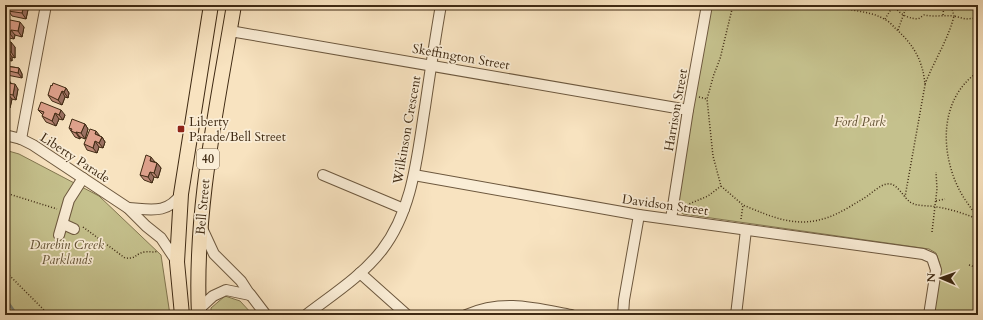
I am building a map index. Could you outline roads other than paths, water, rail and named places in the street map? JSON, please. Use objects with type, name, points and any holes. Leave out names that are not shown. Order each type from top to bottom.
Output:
[{"type":"highway","name":"Bell Street","points":[[182,315],[177,262],[181,194],[211,5]]},
{"type":"highway","name":"Bell Street","points":[[199,312],[200,224],[204,184],[234,5]]},
{"type":"highway","points":[[191,127],[213,133]]},
{"type":"street","points":[[21,139],[46,5]]},
{"type":"street","name":"Wilkinson Crescent","points":[[306,315],[360,273],[382,251],[395,230],[404,210],[414,175],[441,5]]},
{"type":"street","name":"Harrison Street","points":[[671,215],[707,5]]},
{"type":"street","name":"Skeffington Street","points":[[230,31],[688,110]]},
{"type":"street","name":"Liberty Parade","points":[[5,134],[33,145],[128,208],[146,226],[161,238],[177,262]]},
{"type":"street","points":[[324,175],[404,210]]},
{"type":"street","name":"Davidson Street","points":[[414,175],[640,215],[671,215],[746,230],[914,251],[932,258],[935,265],[936,270],[928,315]]},
{"type":"street","points":[[59,235],[70,200],[83,178]]},
{"type":"street","name":"Liberty Parade","points":[[128,208],[152,210],[167,207],[177,200],[181,194]]},
{"type":"street","points":[[623,315],[624,300],[640,215]]},
{"type":"street","points":[[63,224],[74,229]]},
{"type":"street","points":[[200,224],[214,254],[241,281],[266,315]]},
{"type":"street","points":[[736,315],[746,230]]},
{"type":"street","points":[[360,273],[406,315]]},
{"type":"street","points":[[199,312],[213,296],[226,290],[250,294]]},
{"type":"street","points":[[466,315],[493,307],[512,305],[571,315]]},
{"type":"waterway","points":[[5,298],[17,315]]},
{"type":"place","name":"Liberty Parade/Bell Street","points":[[181,129]]},
{"type":"park label","name":"Ford Park","points":[[860,122]]},
{"type":"park label","name":"Darebin Creek Parklands","points":[[67,252]]}]
